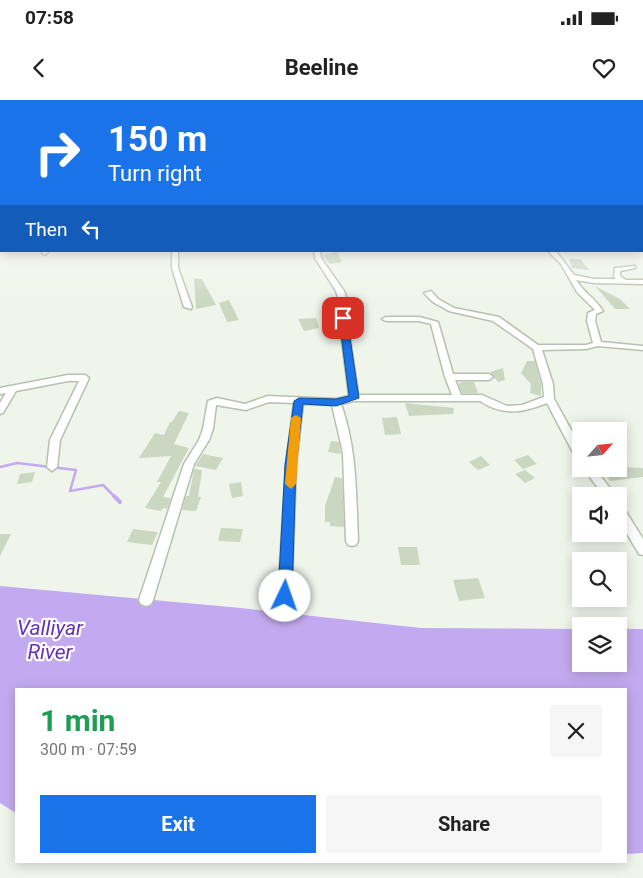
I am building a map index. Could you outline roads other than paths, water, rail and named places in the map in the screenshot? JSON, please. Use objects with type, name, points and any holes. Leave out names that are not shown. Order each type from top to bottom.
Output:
[{"type":"street","points":[[176,252],[175,268],[188,307]]},
{"type":"street","points":[[317,252],[318,258],[340,291],[344,303],[343,318],[354,398]]},
{"type":"street","points":[[553,252],[559,256],[578,288],[599,311],[592,313],[591,321],[598,344]]},
{"type":"street","points":[[624,282],[617,277],[617,269],[633,267]]},
{"type":"street","points":[[573,277],[594,281],[643,282]]},
{"type":"street","points":[[428,293],[445,308],[496,319],[527,344],[537,348],[586,347],[598,344],[643,348]]},
{"type":"street","points":[[386,319],[419,319],[434,322],[448,377],[458,398]]},
{"type":"street","points":[[537,348],[546,378],[549,399],[572,441]]},
{"type":"street","points":[[448,377],[489,378]]},
{"type":"street","points":[[0,391],[68,378],[85,378],[55,440],[52,467]]},
{"type":"street","points":[[0,411],[12,390]]},
{"type":"street","points":[[146,600],[189,464],[204,440],[208,428],[211,403],[217,401],[246,407],[268,398],[336,402],[354,398],[482,398],[492,406],[508,411],[525,408],[549,399]]},
{"type":"street","points":[[284,613],[291,465],[299,401]]},
{"type":"street","points":[[336,402],[341,415],[348,455],[352,541]]},
{"type":"street","points":[[627,523],[643,550]]},
{"type":"water","name":"Valliyar River","points":[[0,586],[241,608],[421,628],[572,629],[572,672],[627,672],[627,629],[643,629],[643,853],[627,854],[627,688],[15,688],[15,812],[0,803]]},
{"type":"waterway","points":[[0,467],[17,463],[76,470],[70,491],[103,485],[120,502]]}]
